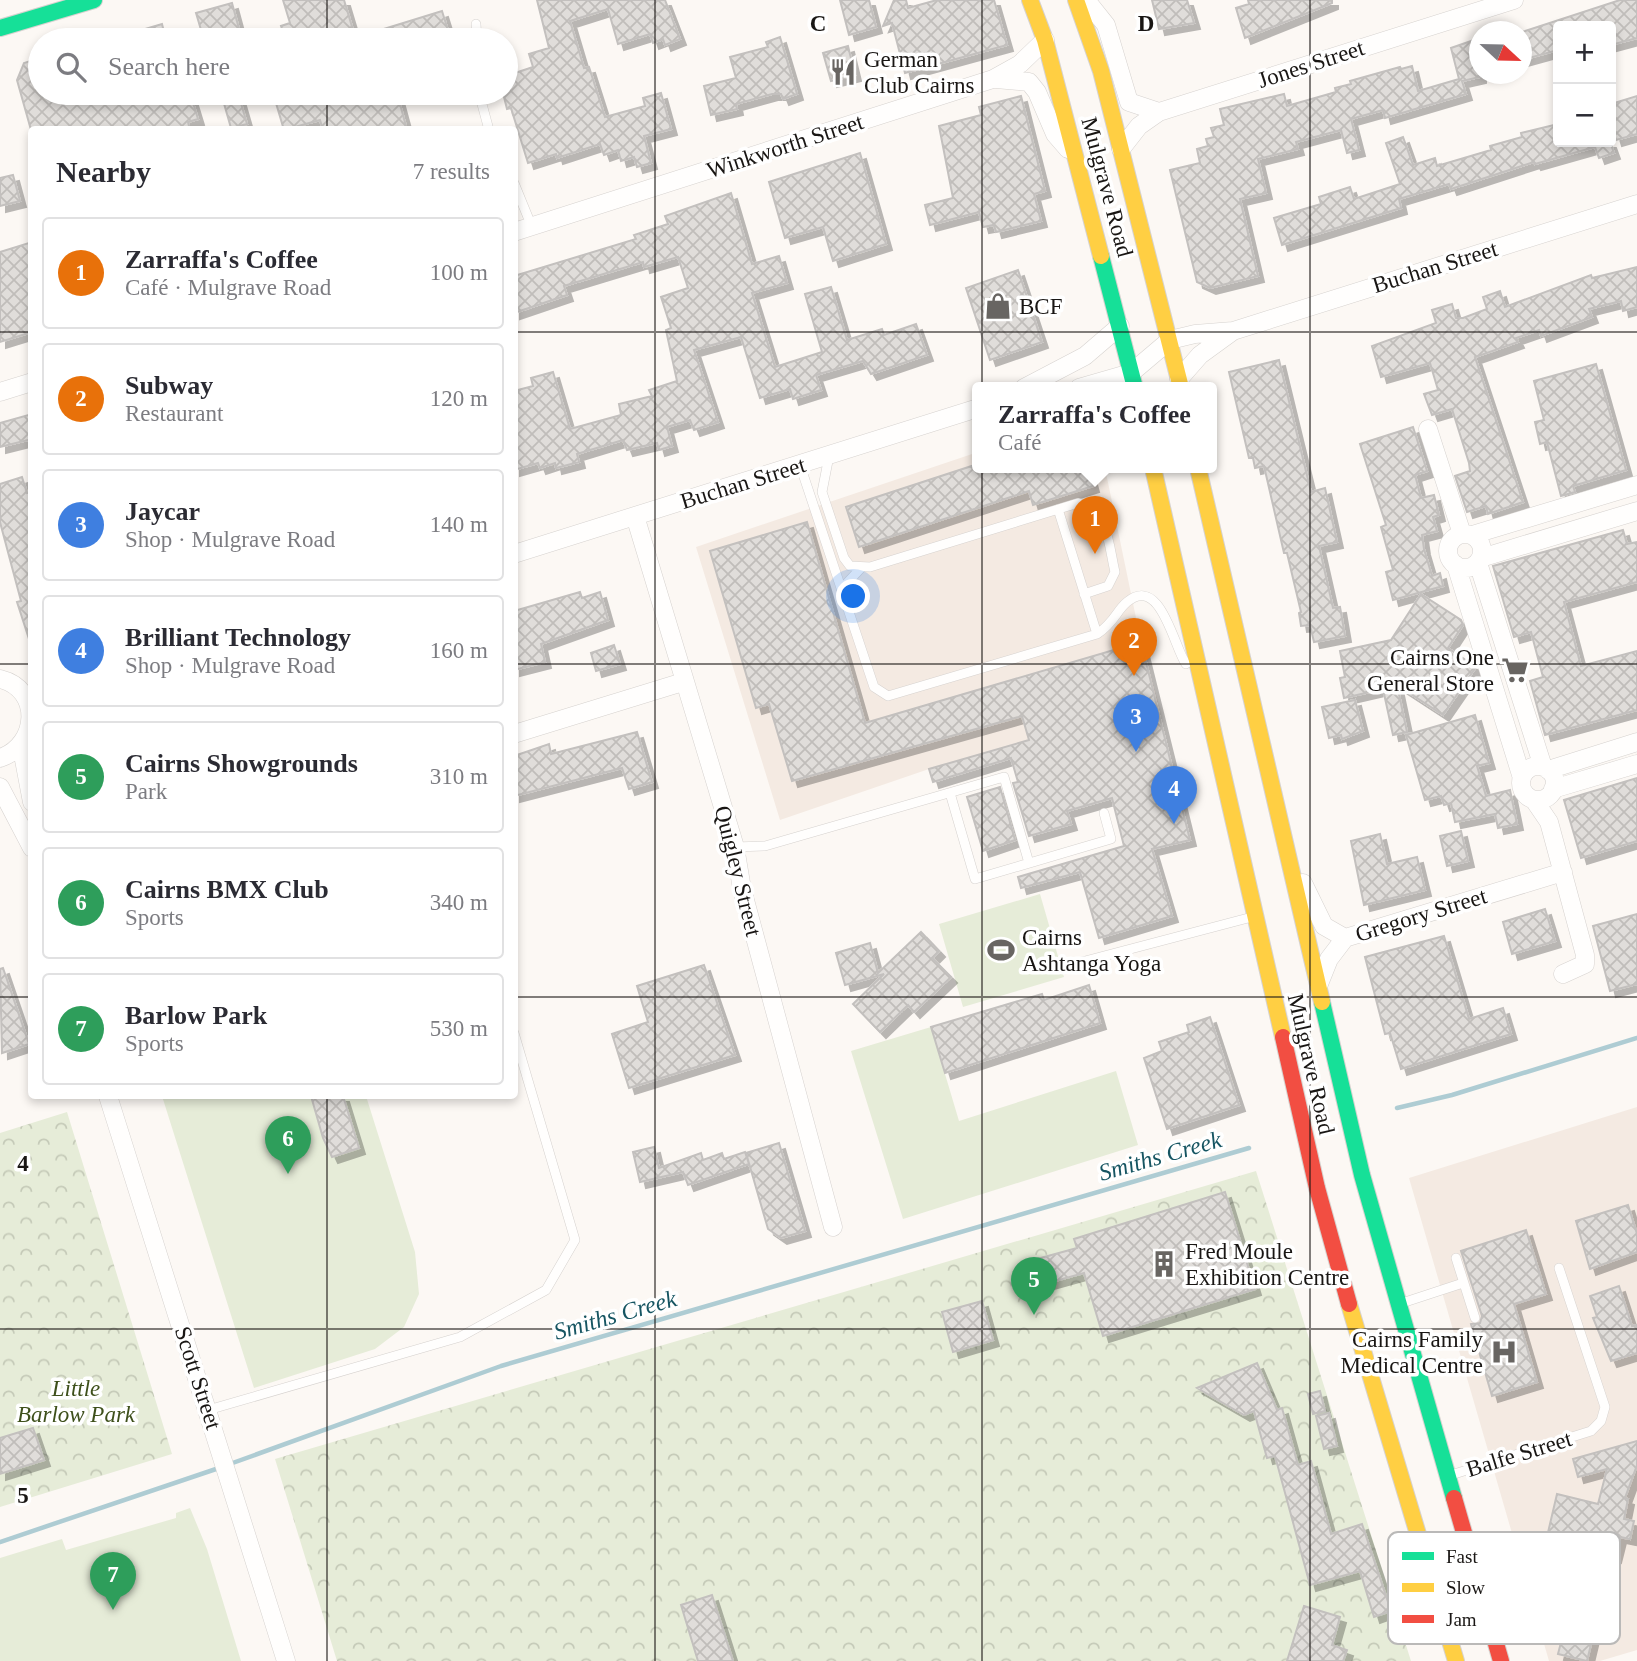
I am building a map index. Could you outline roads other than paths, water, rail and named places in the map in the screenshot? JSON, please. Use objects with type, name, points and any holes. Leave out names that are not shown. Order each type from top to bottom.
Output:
[{"type":"main road","points":[[0,28],[94,0]]},
{"type":"main road","name":"Mulgrave Road","points":[[1030,0],[1045,40],[1133,381]]},
{"type":"main road","name":"Mulgrave Road","points":[[1076,0],[1101,71],[1180,382]]},
{"type":"main road","points":[[1144,473],[1168,533]]},
{"type":"main road","name":"Mulgrave Road","points":[[1154,473],[1254,916],[1323,1186],[1359,1342],[1417,1532]]},
{"type":"main road","name":"Mulgrave Road","points":[[1199,473],[1318,990],[1357,1176],[1462,1532]]},
{"type":"main road","name":"Mulgrave Road","points":[[1451,1644],[1456,1661]]},
{"type":"main road","name":"Mulgrave Road","points":[[1496,1644],[1501,1661]]},
{"type":"street","points":[[1086,0],[1106,25],[1129,102],[1159,112]]},
{"type":"street","name":"Jones Street","points":[[1121,149],[1139,125],[1159,112],[1514,0]]},
{"type":"street","name":"Winkworth Street","points":[[523,229],[993,79],[1020,64],[1045,40]]},
{"type":"street","points":[[993,79],[1029,82],[1037,92],[1055,134],[1077,160]]},
{"type":"street","name":"Buchan Street","points":[[1133,381],[1170,340],[1195,334],[1233,331],[1637,204]]},
{"type":"street","points":[[1035,382],[1085,356],[1120,326]]},
{"type":"street","name":"Buchan Street","points":[[1181,382],[1200,355],[1233,331]]},
{"type":"street","points":[[0,392],[28,383]]},
{"type":"street","name":"Buchan Street","points":[[518,553],[972,411]]},
{"type":"street","points":[[1428,429],[1467,535],[1480,543],[1479,560],[1546,769],[1554,779],[1546,794],[1549,822],[1585,960],[1581,967],[1563,974]]},
{"type":"street","points":[[1637,485],[1452,540],[1448,551],[1456,565],[1522,778],[1522,789],[1546,794],[1637,764]]},
{"type":"street","points":[[1456,565],[1467,568],[1479,560],[1637,511]]},
{"type":"street","name":"Quigley Street","points":[[635,516],[734,847],[742,889],[833,1227]]},
{"type":"street","points":[[11,679],[28,703]]},
{"type":"street","points":[[518,733],[683,682]]},
{"type":"street","points":[[0,758],[27,734]]},
{"type":"street","points":[[1522,778],[1533,767],[1546,769],[1637,742]]},
{"type":"street","points":[[0,787],[28,840]]},
{"type":"street","points":[[1288,860],[1325,926],[1345,938]]},
{"type":"street","name":"Gregory Street","points":[[1318,990],[1329,959],[1345,938],[1563,872]]},
{"type":"street","name":"Scott Street","points":[[109,1099],[286,1661]]},
{"type":"lane","points":[[476,23],[476,28]]},
{"type":"lane","points":[[482,105],[488,126]]},
{"type":"lane","points":[[518,203],[523,229]]},
{"type":"lane","points":[[829,456],[822,492],[844,558],[850,566],[861,568],[1078,503],[1088,504],[1096,509],[1102,522],[1115,572],[1114,580],[1108,586],[1084,594]]},
{"type":"lane","points":[[800,465],[874,687],[888,696],[1097,634],[1110,626],[1127,602],[1138,598],[1152,600],[1161,607],[1180,656],[1202,685]]},
{"type":"lane","points":[[1058,509],[1097,634]]},
{"type":"lane","points":[[844,598],[846,584],[861,568]]},
{"type":"lane","points":[[734,847],[765,846],[1004,777],[1029,863]]},
{"type":"lane","points":[[950,793],[975,879],[1111,839],[1104,813]]},
{"type":"lane","points":[[1066,966],[1254,916]]},
{"type":"lane","points":[[208,1410],[460,1337],[546,1290],[575,1240],[518,1047]]},
{"type":"lane","points":[[1456,1258],[1475,1318]]},
{"type":"lane","name":"Balfe Street","points":[[1446,1477],[1591,1432],[1601,1421],[1605,1407],[1559,1268]]},
{"type":"lane","points":[[1397,1305],[1463,1283]]},
{"type":"waterway","name":"Smiths Creek","points":[[1397,1108],[1452,1095],[1637,1038]]},
{"type":"waterway","name":"Smiths Creek","points":[[227,1465],[501,1366],[1249,1148]]},
{"type":"waterway","name":"Smiths Creek","points":[[0,1542],[219,1468]]},
{"type":"place","name":"German Club Cairns","points":[[843,72]]},
{"type":"place","name":"BCF","points":[[998,306]]},
{"type":"place","name":"Zarraffa's Coffee","points":[[1095,554]]},
{"type":"place","name":"Cairns One General Store","points":[[1515,670]]},
{"type":"place","name":"Subway","points":[[1134,676]]},
{"type":"place","name":"Jaycar","points":[[1136,752]]},
{"type":"place","name":"Brilliant Technology","points":[[1174,824]]},
{"type":"place","name":"Cairns Ashtanga Yoga","points":[[1001,950]]},
{"type":"place","name":"Cairns BMX Club","points":[[288,1174]]},
{"type":"place","name":"Fred Moule Exhibition Centre","points":[[1164,1264]]},
{"type":"place","name":"Cairns Showgrounds","points":[[1034,1315]]},
{"type":"place","name":"Cairns Family Medical Centre","points":[[1504,1352]]},
{"type":"place","name":"Barlow Park","points":[[113,1610]]},
{"type":"park label","name":"Little Barlow Park","points":[[76,1401]]}]
